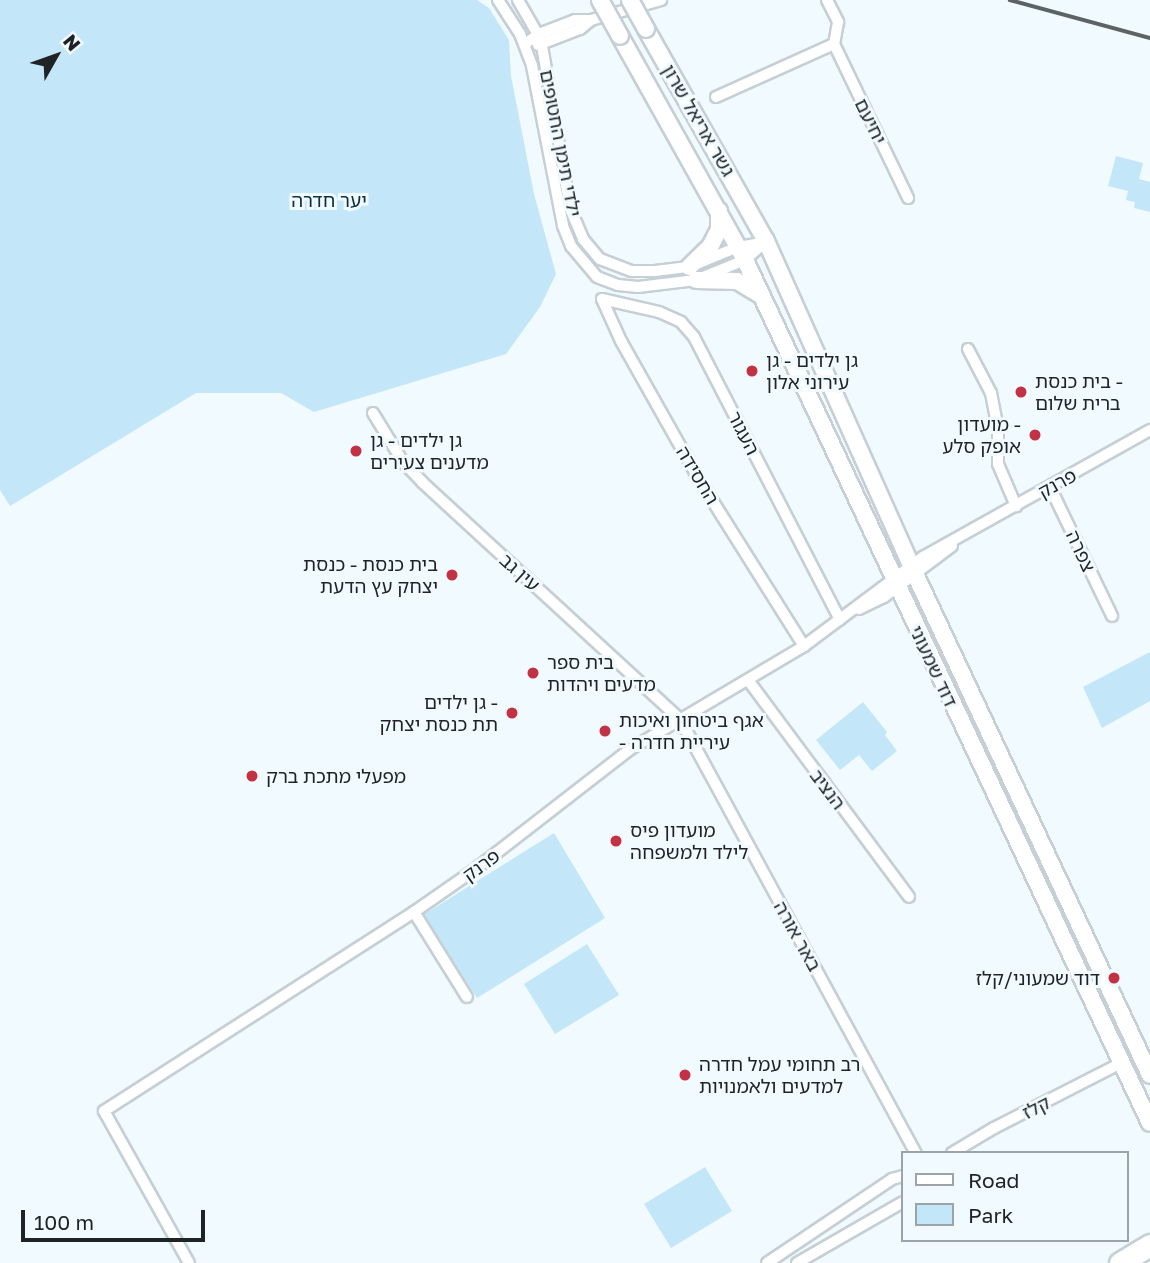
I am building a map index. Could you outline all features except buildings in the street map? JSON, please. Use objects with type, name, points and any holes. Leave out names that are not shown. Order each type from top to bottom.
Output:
[{"type":"highway","points":[[1120,1263],[1150,1245]]},
{"type":"main road","name":"גשר אריאל שרון","points":[[600,0],[719,209]]},
{"type":"main road","name":"גשר אריאל שרון","points":[[630,0],[766,241]]},
{"type":"main road","name":"דוד שמעוני","points":[[719,209],[1150,1123]]},
{"type":"main road","points":[[719,209],[719,229],[693,274],[737,281],[752,288],[762,299]]},
{"type":"main road","name":"דוד שמעוני","points":[[766,241],[913,570],[1150,1075]]},
{"type":"street","name":"ילדי תימן החטופים","points":[[498,0],[525,44],[532,66],[556,201],[571,246],[597,277],[618,285],[662,286],[766,241]]},
{"type":"street","name":"ילדי תימן החטופים","points":[[518,0],[540,40],[570,208],[583,239],[600,259],[614,267],[632,271],[693,274]]},
{"type":"street","points":[[525,44],[580,29],[591,20],[661,0]]},
{"type":"street","name":"יחיעם","points":[[827,0],[836,14],[838,33],[834,44],[908,198]]},
{"type":"street","points":[[716,97],[834,44]]},
{"type":"street","name":"העגור","points":[[602,299],[659,312],[681,322],[694,337],[840,620]]},
{"type":"street","name":"החסידה","points":[[602,299],[621,341],[701,481],[804,646]]},
{"type":"street","points":[[968,349],[991,393],[998,428],[998,464],[1016,506]]},
{"type":"street","name":"עין גב","points":[[373,413],[403,462],[422,482],[680,719]]},
{"type":"street","name":"פרנק","points":[[190,1263],[104,1111],[414,912],[477,868],[629,750],[804,646],[964,536],[1150,430]]},
{"type":"street","name":"צפרה","points":[[1050,487],[1112,616]]},
{"type":"street","name":"הנציב","points":[[748,680],[909,897]]},
{"type":"street","name":"באר אורה","points":[[680,719],[914,1151]]},
{"type":"street","points":[[414,912],[467,997]]},
{"type":"street","name":"קלז","points":[[955,1151],[994,1128],[1121,1063]]},
{"type":"street","points":[[767,1263],[892,1179],[902,1176]]},
{"type":"street","points":[[797,1263],[902,1203]]},
{"type":"green space","name":"יער חדרה","points":[[0,0],[477,0],[489,8],[509,40],[511,76],[534,194],[556,274],[540,307],[506,354],[314,412],[281,393],[196,393],[10,506],[0,490]]},
{"type":"green space","points":[[1116,156],[1143,163],[1139,179],[1150,182],[1150,212],[1134,208],[1135,202],[1126,200],[1128,191],[1108,186]]},
{"type":"green space","points":[[1150,652],[1150,701],[1102,728],[1083,687]]},
{"type":"green space","points":[[863,702],[887,732],[885,735],[897,751],[872,771],[859,755],[840,770],[816,740]]},
{"type":"green space","points":[[554,833],[605,918],[477,998],[423,915]]},
{"type":"green space","points":[[587,944],[619,995],[555,1034],[524,984]]},
{"type":"green space","points":[[705,1167],[732,1211],[671,1248],[644,1204]]},
{"type":"railway","points":[[1010,0],[1150,38]]},
{"type":"place","name":"גן ילדים - גן עירוני אלון","points":[[752,371]]},
{"type":"place","name":"בית כנסת - ברית שלום","points":[[1021,392]]},
{"type":"place","name":"מועדון - אופק סלע","points":[[1035,435]]},
{"type":"place","name":"גן ילדים - גן מדענים צעירים","points":[[356,451]]},
{"type":"place","name":"בית כנסת - כנסת יצחק עץ הדעת","points":[[452,575]]},
{"type":"place","name":"בית ספר מדעים ויהדות","points":[[533,673]]},
{"type":"place","name":"גן ילדים - תת כנסת יצחק","points":[[512,713]]},
{"type":"place","name":"אגף ביטחון ואיכות - עיריית חדרה","points":[[605,731]]},
{"type":"place","name":"מפעלי מתכת ברק","points":[[252,776]]},
{"type":"place","name":"מועדון פיס לילד ולמשפחה","points":[[616,841]]},
{"type":"place","name":"דוד שמעוני/קלז","points":[[1114,978]]},
{"type":"place","name":"רב תחומי עמל חדרה למדעים ולאמנויות","points":[[685,1075]]}]
